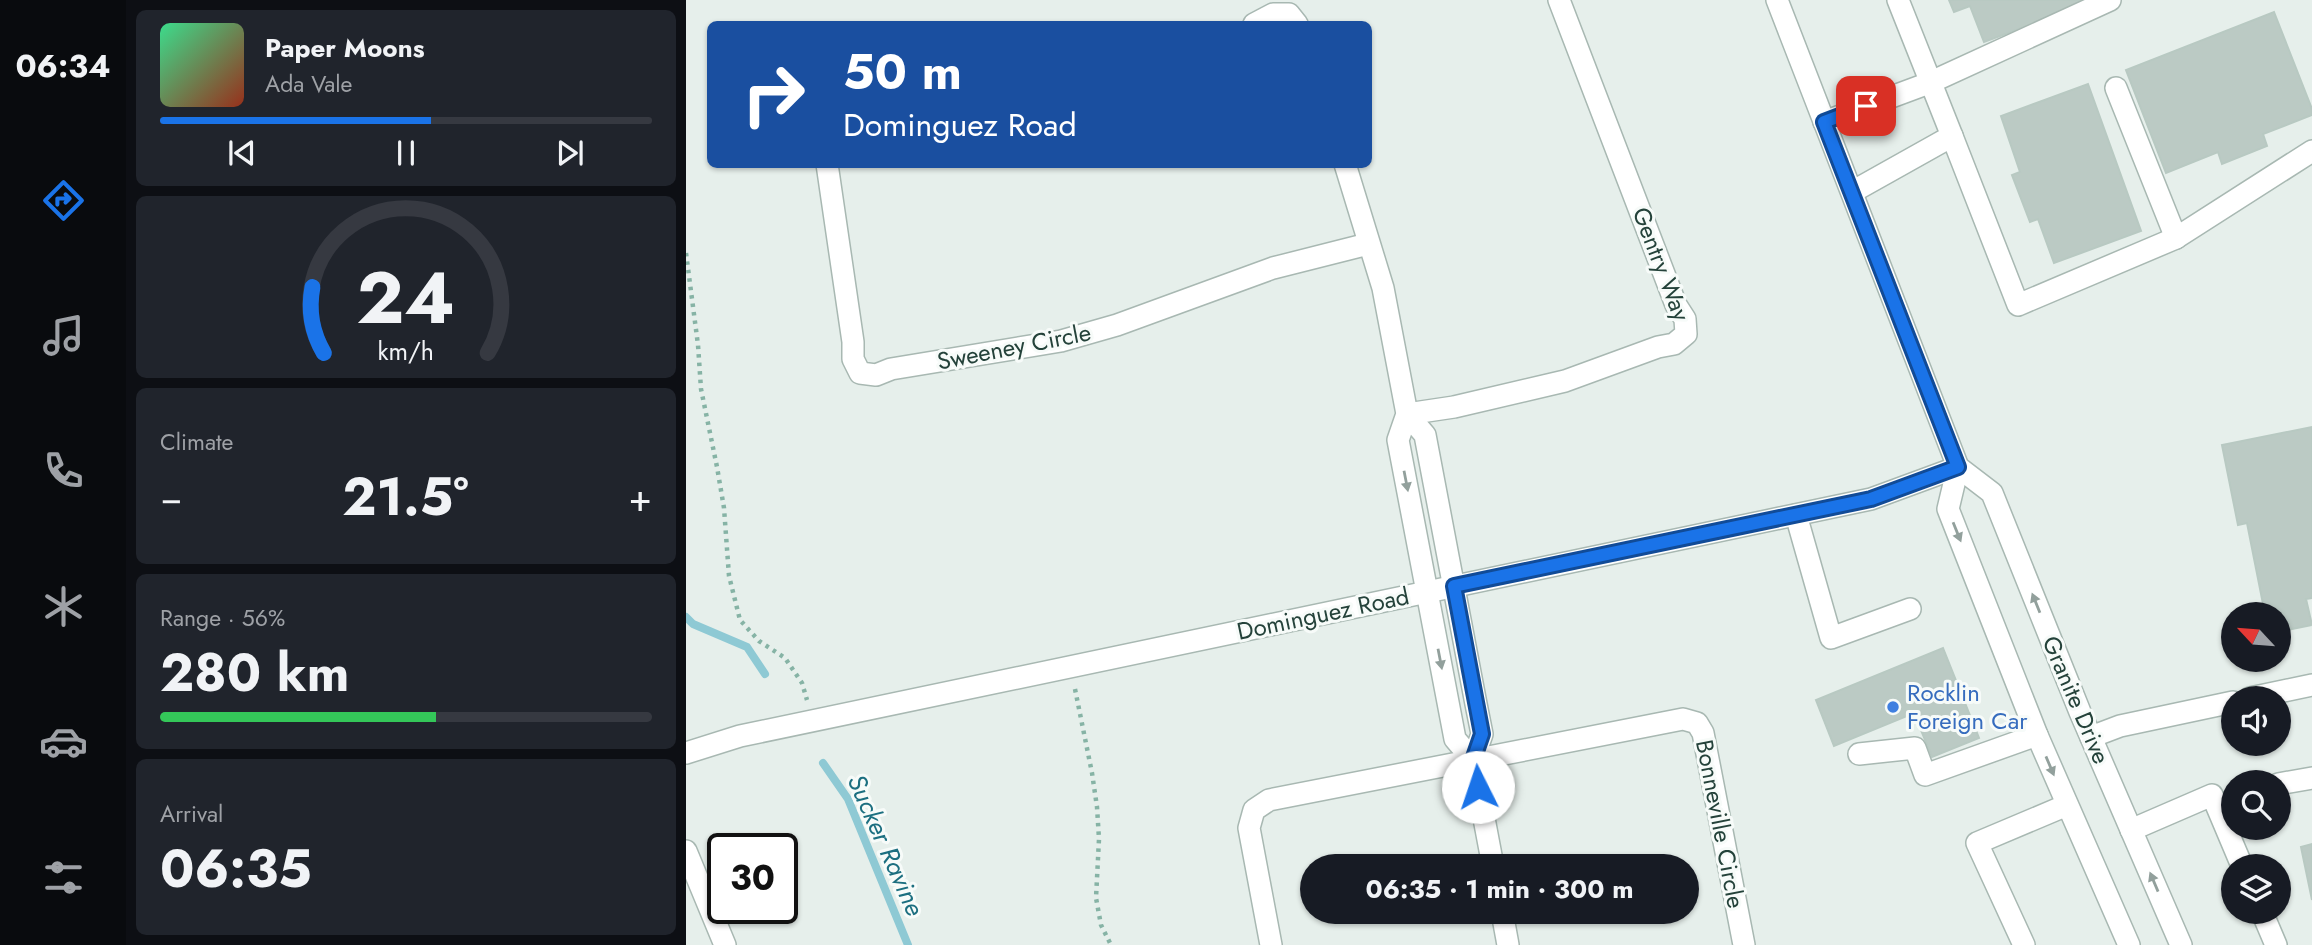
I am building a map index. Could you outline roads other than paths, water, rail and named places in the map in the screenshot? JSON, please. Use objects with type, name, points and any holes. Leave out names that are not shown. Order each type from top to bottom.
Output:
[{"type":"street","name":"Gentry Way","points":[[1407,414],[1454,407],[1565,381],[1658,347],[1674,344],[1686,334],[1685,319],[1676,304],[1559,0]]},
{"type":"street","points":[[1777,0],[1958,467]]},
{"type":"street","points":[[1898,0],[2018,305],[2176,237],[2312,151]]},
{"type":"street","points":[[1824,122],[1929,83],[2110,0]]},
{"type":"street","points":[[1260,21],[1273,14],[1289,14],[1295,21]]},
{"type":"street","points":[[2116,88],[2176,237]]},
{"type":"street","points":[[1852,192],[1952,136]]},
{"type":"street","name":"Sweeney Circle","points":[[828,168],[853,342],[853,359],[860,373],[876,375],[891,369],[1061,341],[1118,325],[1273,268],[1368,244]]},
{"type":"street","points":[[1346,168],[1383,288],[1407,414],[1424,435],[1482,734],[1473,760],[1491,854]]},
{"type":"street","points":[[1407,414],[1398,440],[1455,739],[1473,760]]},
{"type":"street","name":"Dominguez Road","points":[[686,753],[740,736],[813,720],[1871,499],[1958,467]]},
{"type":"street","name":"Granite Drive","points":[[2129,945],[2037,735],[1948,509],[1958,467],[1992,493],[2091,737],[2181,945]]},
{"type":"street","points":[[1796,515],[1831,638],[1910,609]]},
{"type":"street","points":[[2291,689],[2312,685]]},
{"type":"street","points":[[2091,737],[2120,726],[2221,705]]},
{"type":"street","name":"Bonneville Circle","points":[[1473,760],[1683,719],[1697,723],[1703,733],[1744,945]]},
{"type":"street","points":[[1859,754],[1915,748],[1925,775],[2037,735]]},
{"type":"street","points":[[1271,945],[1249,828],[1254,810],[1269,800],[1473,760]]},
{"type":"street","points":[[2291,782],[2312,778]]},
{"type":"street","points":[[2131,830],[2212,795],[2221,794]]},
{"type":"street","points":[[2212,795],[2237,854]]},
{"type":"street","points":[[2024,945],[1977,843],[2067,805]]},
{"type":"street","points":[[686,851],[725,945]]},
{"type":"street","points":[[1504,924],[1508,945]]},
{"type":"street","points":[[2267,924],[2276,945]]},
{"type":"waterway","name":"Sucker Ravine","points":[[686,617],[693,624],[747,647],[765,674]]},
{"type":"waterway","name":"Sucker Ravine","points":[[823,763],[848,799],[908,945]]},
{"type":"place","name":"Rocklin Foreign Car","points":[[1893,707]]}]
